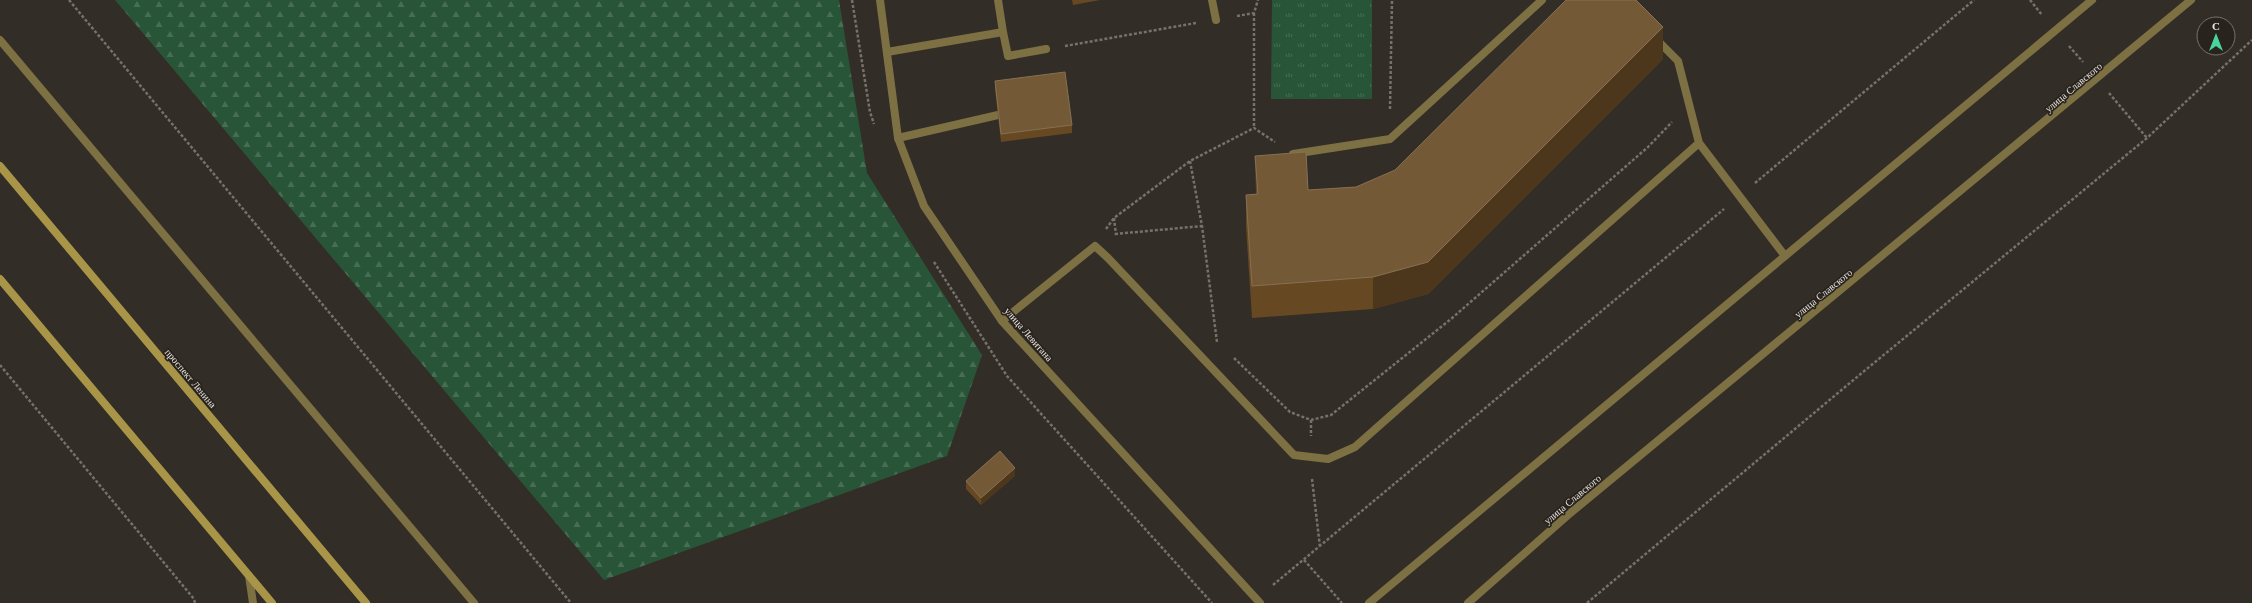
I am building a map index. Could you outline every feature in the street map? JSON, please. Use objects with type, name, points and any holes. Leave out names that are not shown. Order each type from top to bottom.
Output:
[{"type":"street","name":"улица Левитана","points":[[880,0],[898,138],[924,206],[1002,321],[1258,601]]},
{"type":"street","points":[[998,0],[1008,56],[1046,49]]},
{"type":"street","points":[[1212,0],[1216,20]]},
{"type":"street","points":[[1293,154],[1390,139],[1542,0]]},
{"type":"street","points":[[1369,603],[2092,0]]},
{"type":"street","name":"улица Славского","points":[[1468,603],[1574,510],[2098,80],[2191,0]]},
{"type":"street","points":[[887,52],[1003,32]]},
{"type":"street","points":[[1650,33],[1678,61],[1699,143],[1785,256]]},
{"type":"street","points":[[0,40],[474,603]]},
{"type":"street","points":[[898,138],[998,115]]},
{"type":"street","points":[[1002,321],[1095,246],[1294,455],[1328,459],[1354,447],[1699,143]]},
{"type":"street","name":"проспект Ленина","points":[[0,166],[366,603]]},
{"type":"street","points":[[0,280],[272,603]]},
{"type":"street","points":[[248,576],[253,603]]},
{"type":"path","points":[[69,0],[571,603]]},
{"type":"path","points":[[1254,128],[1254,13],[1258,0]]},
{"type":"path","points":[[1390,139],[1392,0]]},
{"type":"path","points":[[1258,601],[1304,560],[1974,0]]},
{"type":"path","points":[[1046,49],[1254,13]]},
{"type":"path","points":[[1587,603],[1869,367],[2147,138],[2252,40]]},
{"type":"path","points":[[1228,353],[1290,412],[1310,420],[1331,415],[1451,319],[1648,147],[1689,104]]},
{"type":"path","points":[[1254,128],[1293,154]]},
{"type":"path","points":[[1095,246],[1114,218],[1190,161],[1254,128]]},
{"type":"path","points":[[1190,161],[1202,226],[1217,342]]},
{"type":"path","points":[[1114,218],[1115,234],[1118,239]]},
{"type":"path","points":[[1115,234],[1202,226]]},
{"type":"path","points":[[1212,336],[1223,347]]},
{"type":"path","points":[[0,365],[194,599],[195,603]]},
{"type":"path","points":[[1310,420],[1314,500],[1320,547]]},
{"type":"path","points":[[1304,560],[1342,603]]},
{"type":"green space","points":[[115,0],[839,0],[867,173],[982,355],[947,456],[604,580]]},
{"type":"green space","points":[[1272,0],[1372,0],[1372,99],[1271,99]]},
{"type":"building","points":[[1566,0],[1636,0],[1663,27],[1428,262],[1373,277],[1252,286],[1246,195],[1258,194],[1255,156],[1306,152],[1308,190],[1356,187],[1395,170]]},
{"type":"building","points":[[1065,72],[1072,125],[1001,134],[995,81]]},
{"type":"building","points":[[1000,451],[1015,468],[981,498],[966,481]]}]
